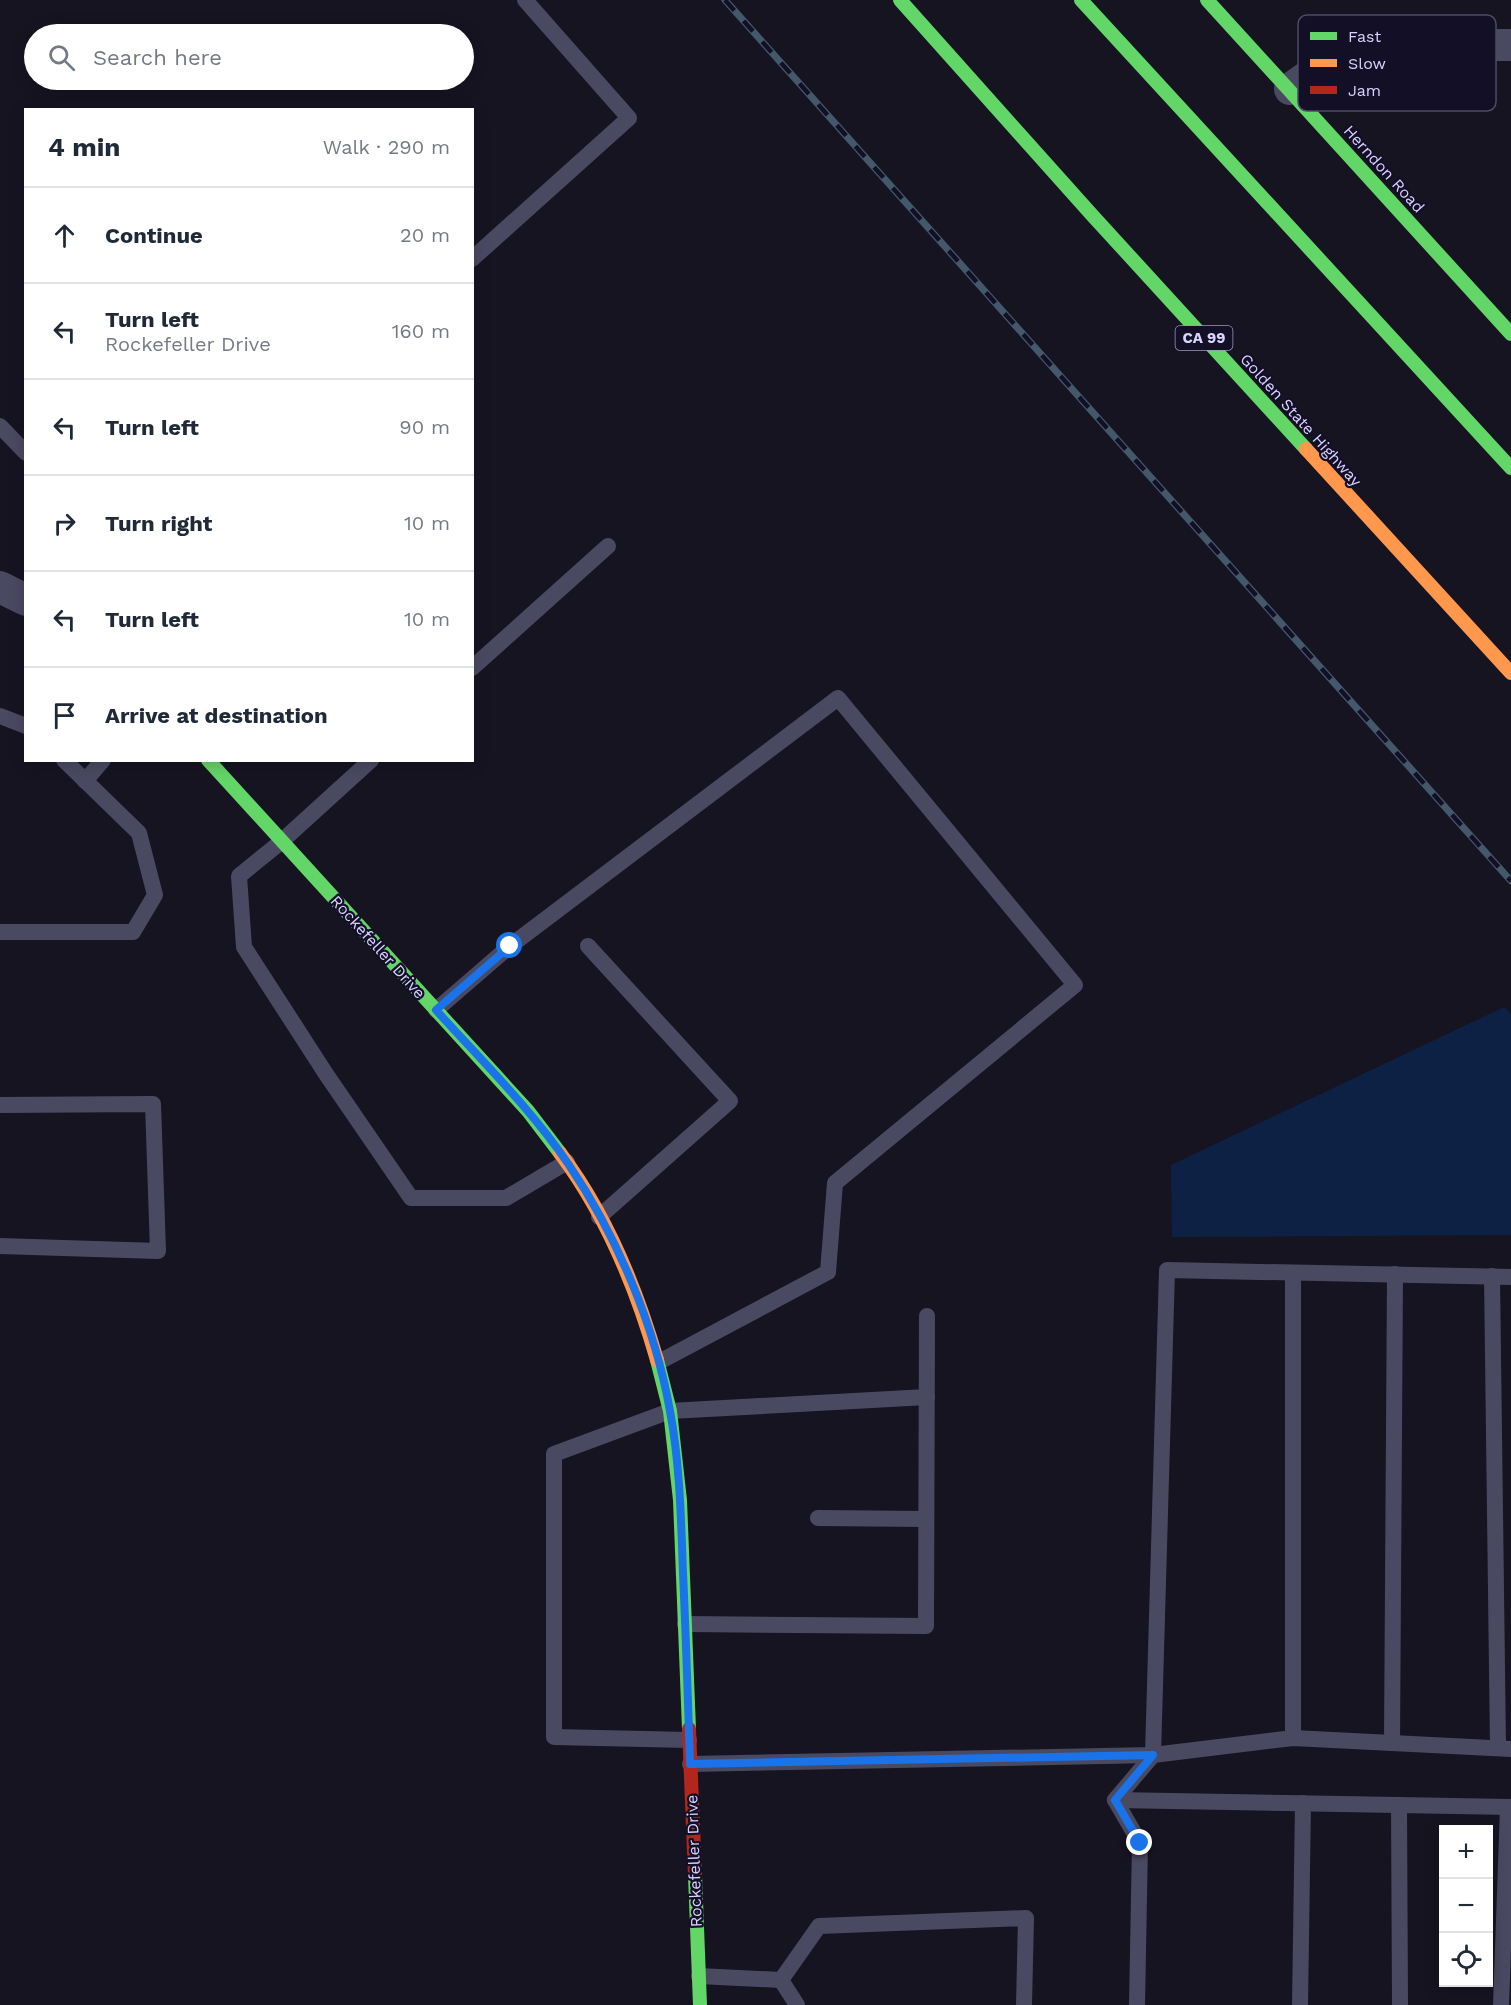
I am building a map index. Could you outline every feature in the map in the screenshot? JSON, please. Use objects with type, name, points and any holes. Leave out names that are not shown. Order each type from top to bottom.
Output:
[{"type":"main road","name":"Golden State Highway","points":[[900,0],[1108,233],[1511,673]]},
{"type":"main road","points":[[1081,0],[1511,468]]},
{"type":"main road","name":"Herndon Road","points":[[1207,0],[1298,98]]},
{"type":"main road","name":"Herndon Road","points":[[1310,111],[1511,334]]},
{"type":"main road","name":"Rockefeller Drive","points":[[210,762],[528,1111],[567,1162],[614,1242],[644,1314],[659,1362],[670,1411],[680,1500],[700,2005]]},
{"type":"street","points":[[1496,45],[1511,45]]},
{"type":"street","points":[[1290,89],[1298,84]]},
{"type":"street","points":[[0,587],[24,599]]},
{"type":"lane","points":[[474,257],[629,118],[525,0]]},
{"type":"lane","points":[[0,426],[24,451]]},
{"type":"lane","points":[[474,666],[608,546]]},
{"type":"lane","points":[[436,1010],[510,946],[838,698],[1075,985],[835,1183],[828,1272],[659,1362]]},
{"type":"lane","points":[[0,716],[24,725]]},
{"type":"lane","points":[[0,932],[133,932],[155,896],[139,833],[66,762]]},
{"type":"lane","points":[[85,781],[101,762]]},
{"type":"lane","points":[[369,762],[282,841],[239,876],[244,947],[326,1074],[411,1198],[506,1198],[567,1162]]},
{"type":"lane","points":[[588,946],[730,1101],[599,1217]]},
{"type":"lane","points":[[0,1105],[153,1104],[158,1251],[0,1246]]},
{"type":"lane","points":[[1115,1800],[1153,1755],[1167,1270],[1511,1276]]},
{"type":"lane","points":[[1293,1273],[1293,1738]]},
{"type":"lane","points":[[1392,1743],[1395,1274]]},
{"type":"lane","points":[[690,1764],[1153,1755],[1293,1738],[1504,1749],[1492,1276]]},
{"type":"lane","points":[[685,1624],[926,1626],[927,1316]]},
{"type":"lane","points":[[689,1740],[554,1737],[554,1454],[670,1411],[927,1397]]},
{"type":"lane","points":[[818,1518],[926,1519]]},
{"type":"lane","points":[[1115,1800],[1509,1807],[1501,2005]]},
{"type":"lane","points":[[1115,1800],[1140,1843],[1137,2005]]},
{"type":"lane","points":[[1300,2005],[1303,1803]]},
{"type":"lane","points":[[1399,1805],[1401,2005]]},
{"type":"lane","points":[[781,1980],[819,1926],[1026,1918],[1024,2005]]},
{"type":"lane","points":[[699,1976],[781,1980]]},
{"type":"lane","points":[[781,1980],[797,2005]]},
{"type":"water","points":[[1504,1007],[1511,1014],[1511,1235],[1172,1237],[1171,1165]]},
{"type":"railway","points":[[725,0],[1511,881]]},
{"type":"traffic: fast","points":[[900,0],[1306,449]]},
{"type":"traffic: fast","points":[[1081,0],[1511,468]]},
{"type":"traffic: fast","points":[[1207,0],[1298,100]]},
{"type":"traffic: fast","points":[[1308,111],[1511,334]]},
{"type":"traffic: fast","points":[[210,762],[528,1111],[560,1153]]},
{"type":"traffic: fast","points":[[657,1360],[670,1411],[680,1500],[689,1729]]},
{"type":"traffic: fast","points":[[695,1875],[700,2005]]},
{"type":"traffic: slow","points":[[1306,449],[1511,673]]},
{"type":"traffic: slow","points":[[560,1153],[592,1201],[618,1252],[657,1360]]},
{"type":"traffic: jam","points":[[689,1729],[695,1875]]},
{"type":"route","points":[[510,946],[436,1010],[528,1111],[569,1165],[614,1242],[644,1314],[670,1411],[680,1500],[690,1764],[1153,1755],[1115,1800],[1140,1843]]}]
